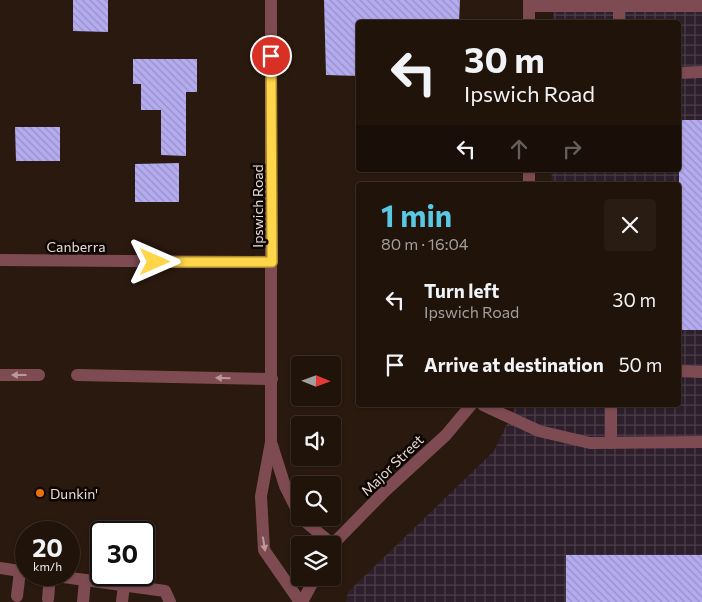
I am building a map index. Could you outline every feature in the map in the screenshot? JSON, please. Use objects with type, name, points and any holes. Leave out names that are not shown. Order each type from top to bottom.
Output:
[{"type":"street","name":"Ipswich Road","points":[[271,0],[271,442],[261,496],[264,550],[301,602]]},
{"type":"street","points":[[529,20],[529,3],[619,3],[702,6]]},
{"type":"street","points":[[618,20],[619,3]]},
{"type":"street","points":[[681,72],[702,72]]},
{"type":"street","name":"Canberra","points":[[0,260],[272,262]]},
{"type":"street","points":[[681,371],[702,372]]},
{"type":"street","points":[[0,375],[39,375]]},
{"type":"street","points":[[76,375],[272,378]]},
{"type":"street","name":"Major Street","points":[[341,536],[385,491],[446,435],[469,407]]},
{"type":"street","points":[[487,407],[539,431],[590,443],[702,442]]},
{"type":"street","points":[[611,407],[611,443]]},
{"type":"street","name":"Ipswich Road","points":[[271,442],[285,486],[291,498]]},
{"type":"street","name":"Ipswich Road","points":[[311,526],[322,536]]},
{"type":"street","points":[[0,568],[15,570]]},
{"type":"street","points":[[80,579],[90,581]]},
{"type":"street","points":[[83,602],[85,580]]},
{"type":"street","points":[[17,596],[19,586]]},
{"type":"street","points":[[48,599],[49,586]]},
{"type":"street","points":[[122,602],[124,586]]},
{"type":"street","points":[[131,586],[165,591],[170,602]]},
{"type":"street","points":[[301,602],[310,586]]},
{"type":"shaded area","points":[[554,0],[702,0],[702,602],[346,602],[348,592],[494,451],[515,407],[681,407],[681,182],[551,182],[552,172],[681,172],[681,20],[553,20]]},
{"type":"building","points":[[73,0],[108,0],[108,32],[73,31]]},
{"type":"building","points":[[324,0],[460,0],[459,20],[356,20],[356,76],[326,75]]},
{"type":"building","points":[[133,59],[197,59],[197,92],[186,92],[186,156],[161,155],[161,110],[141,110],[141,84],[133,84]]},
{"type":"building","points":[[681,120],[702,120],[702,330],[681,330],[681,182],[679,182],[679,172],[681,172]]},
{"type":"building","points":[[15,127],[60,127],[60,161],[16,161]]},
{"type":"building","points":[[179,163],[179,202],[135,202],[135,164]]},
{"type":"building","points":[[566,555],[702,555],[702,602],[566,602]]},
{"type":"place","name":"Dunkin'","points":[[40,493]]},
{"type":"route","points":[[155,262],[272,262],[271,56]]}]
